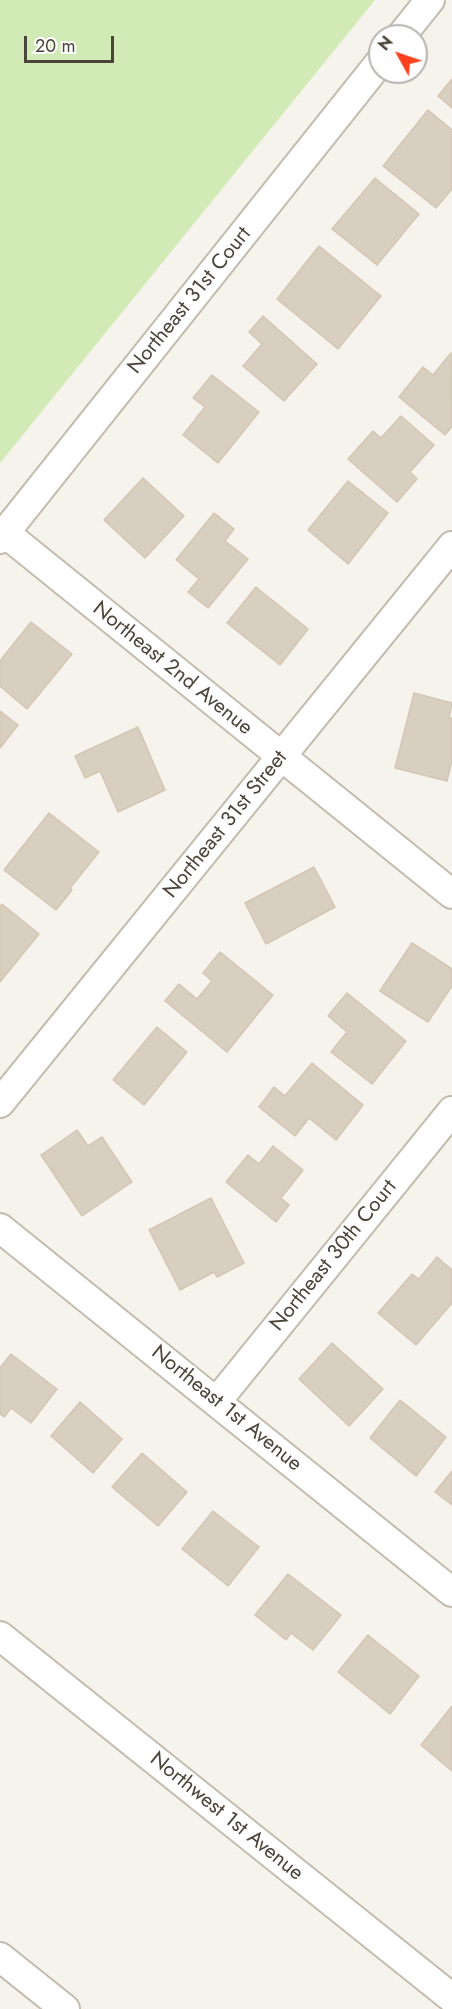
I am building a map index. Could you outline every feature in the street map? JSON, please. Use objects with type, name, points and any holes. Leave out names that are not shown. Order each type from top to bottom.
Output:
[{"type":"street","points":[[411,24],[430,0]]},
{"type":"street","name":"Northeast 31st Court","points":[[2,536],[368,77]]},
{"type":"street","name":"Northeast 2nd Avenue","points":[[2,536],[452,894]]},
{"type":"street","name":"Northeast 31st Street","points":[[0,1103],[452,546]]},
{"type":"street","name":"Northeast 30th Court","points":[[217,1401],[452,1110]]},
{"type":"street","name":"Northeast 1st Avenue","points":[[0,1228],[452,1592]]},
{"type":"street","name":"Northwest 1st Avenue","points":[[0,1636],[452,1998]]},
{"type":"street","points":[[0,1957],[65,2009]]},
{"type":"green space","points":[[0,0],[375,0],[0,463]]},
{"type":"building","points":[[452,79],[452,108],[438,96]]},
{"type":"building","points":[[428,110],[452,130],[452,189],[436,208],[383,166]]},
{"type":"building","points":[[375,178],[419,214],[377,265],[332,229]]},
{"type":"building","points":[[319,246],[381,296],[338,349],[277,299]]},
{"type":"building","points":[[263,316],[317,364],[284,401],[243,366],[262,344],[249,332]]},
{"type":"building","points":[[451,353],[452,426],[445,435],[399,397],[423,367],[433,375]]},
{"type":"building","points":[[212,375],[259,412],[218,463],[183,435],[205,407],[193,398]]},
{"type":"building","points":[[401,416],[434,445],[410,472],[417,479],[397,502],[348,459],[373,431],[381,438]]},
{"type":"building","points":[[143,478],[184,516],[145,558],[104,520]]},
{"type":"building","points":[[348,481],[388,513],[348,564],[308,530]]},
{"type":"building","points":[[214,513],[234,529],[225,541],[248,559],[208,608],[188,592],[199,579],[176,560]]},
{"type":"building","points":[[256,587],[308,629],[280,665],[227,623]]},
{"type":"building","points":[[31,622],[72,654],[27,709],[0,686],[0,661]]},
{"type":"building","points":[[414,693],[452,703],[449,718],[452,718],[452,760],[447,781],[395,768]]},
{"type":"building","points":[[0,711],[18,725],[0,748]]},
{"type":"building","points":[[138,727],[165,790],[118,812],[100,771],[85,778],[75,756]]},
{"type":"building","points":[[49,813],[99,852],[70,888],[72,890],[56,910],[4,870]]},
{"type":"building","points":[[314,867],[335,907],[266,944],[245,903]]},
{"type":"building","points":[[2,904],[39,934],[0,982],[0,907]]},
{"type":"building","points":[[412,943],[452,969],[452,986],[428,1022],[380,991]]},
{"type":"building","points":[[220,952],[273,995],[227,1052],[165,1001],[179,984],[197,999],[212,981],[203,973]]},
{"type":"building","points":[[347,993],[406,1041],[372,1084],[331,1052],[347,1032],[328,1016]]},
{"type":"building","points":[[157,1027],[187,1052],[144,1105],[113,1080]]},
{"type":"building","points":[[312,1063],[363,1105],[336,1140],[309,1118],[295,1136],[259,1107],[274,1087],[285,1096]]},
{"type":"building","points":[[77,1130],[88,1146],[102,1137],[132,1182],[82,1216],[41,1155]]},
{"type":"building","points":[[273,1146],[303,1170],[281,1198],[289,1205],[276,1222],[226,1182],[248,1155],[259,1164]]},
{"type":"building","points":[[211,1198],[244,1263],[217,1277],[214,1272],[180,1290],[149,1230]]},
{"type":"building","points":[[437,1257],[452,1270],[452,1303],[416,1345],[378,1313],[412,1274],[419,1279]]},
{"type":"building","points":[[332,1343],[383,1389],[349,1426],[299,1379]]},
{"type":"building","points":[[11,1354],[57,1389],[31,1423],[11,1408],[4,1417],[0,1414],[0,1368]]},
{"type":"building","points":[[400,1400],[446,1437],[416,1476],[370,1438]]},
{"type":"building","points":[[80,1402],[122,1439],[93,1473],[51,1436]]},
{"type":"building","points":[[142,1453],[187,1492],[158,1526],[112,1487]]},
{"type":"building","points":[[452,1471],[452,1505],[435,1492]]},
{"type":"building","points":[[213,1511],[259,1547],[228,1586],[182,1549]]},
{"type":"building","points":[[288,1574],[341,1615],[313,1650],[291,1633],[286,1640],[255,1615]]},
{"type":"building","points":[[368,1635],[419,1676],[390,1714],[338,1672]]},
{"type":"building","points":[[452,1706],[452,1771],[421,1745]]}]
